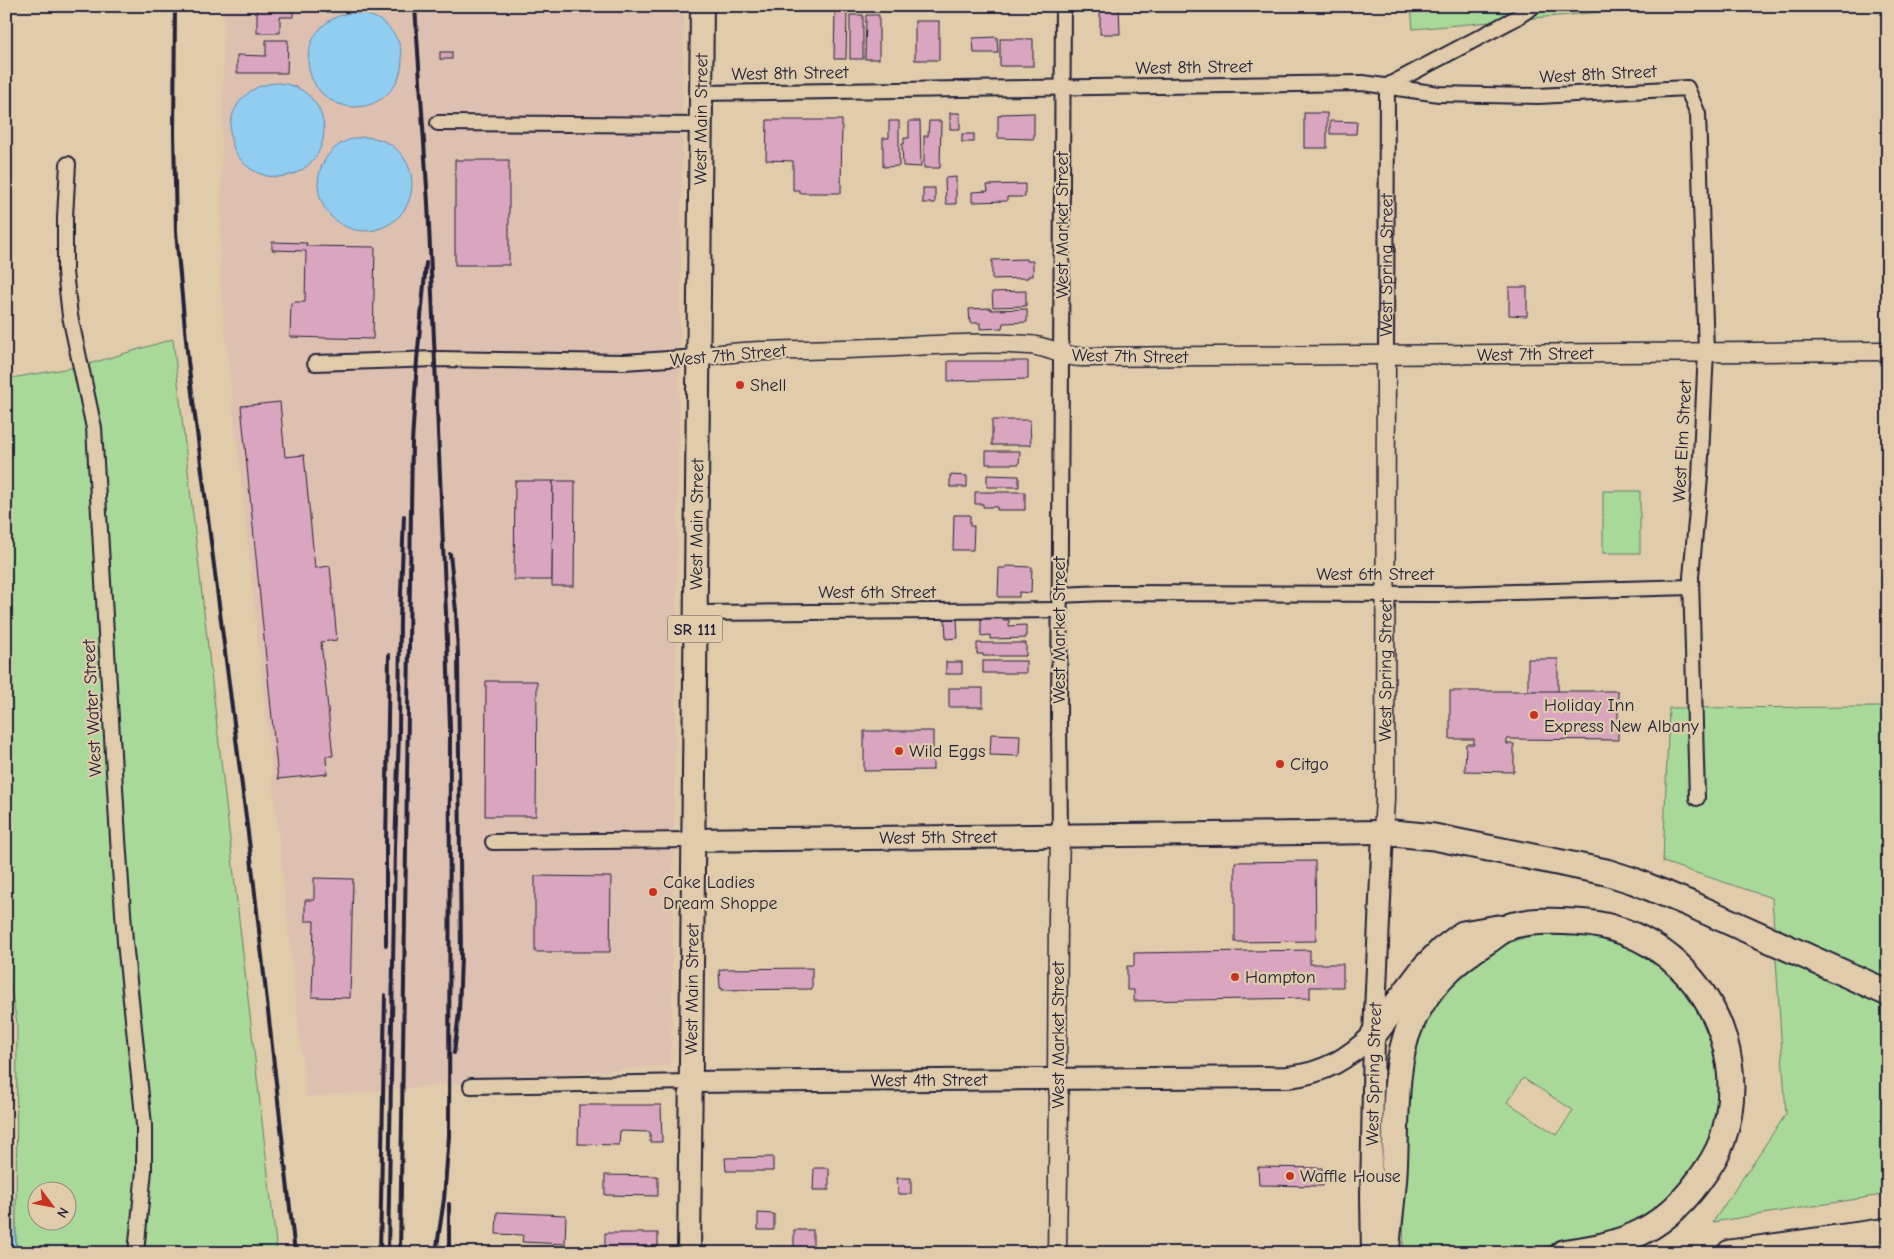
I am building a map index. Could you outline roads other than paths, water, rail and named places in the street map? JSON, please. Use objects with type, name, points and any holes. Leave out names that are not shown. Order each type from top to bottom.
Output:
[{"type":"highway","points":[[1382,832],[1434,837],[1606,872],[1690,904],[1888,992]]},
{"type":"highway","points":[[1374,1034],[1425,967],[1452,942],[1463,934],[1512,925],[1556,921],[1588,923],[1618,929],[1645,942],[1671,959],[1689,977],[1711,1006],[1720,1024],[1726,1044],[1731,1085],[1730,1110],[1722,1142],[1706,1171],[1687,1197],[1662,1219],[1634,1236],[1600,1247],[1563,1253]]},
{"type":"highway","points":[[1386,1253],[1393,1186],[1401,1056],[1409,1028],[1423,1000],[1440,976],[1463,956],[1512,925]]},
{"type":"highway","points":[[1730,1253],[1888,1231]]},
{"type":"highway","points":[[1788,1253],[1888,1240]]},
{"type":"main road","name":"West Main Street","points":[[689,1253],[702,6]]},
{"type":"main road","name":"West 5th Street","points":[[693,840],[1382,832]]},
{"type":"main road","name":"West Spring Street","points":[[1372,1253],[1371,1196],[1374,1034],[1382,832]]},
{"type":"main road","name":"West 4th Street","points":[[691,1082],[1256,1078],[1299,1076],[1340,1062],[1374,1034]]},
{"type":"street","name":"West Market Street","points":[[1057,1253],[1063,6]]},
{"type":"street","points":[[1387,86],[1491,32],[1534,6]]},
{"type":"street","name":"West 8th Street","points":[[701,93],[1363,83],[1438,94],[1538,96],[1688,88]]},
{"type":"street","name":"West Spring Street","points":[[1382,832],[1385,800],[1387,86]]},
{"type":"street","name":"West Elm Street","points":[[1688,88],[1698,114],[1706,351],[1700,477],[1691,587],[1697,798]]},
{"type":"street","points":[[438,123],[701,125]]},
{"type":"street","name":"West Water Street","points":[[68,164],[65,217],[65,272],[70,316],[94,428],[125,942],[144,1125],[144,1170],[136,1253]]},
{"type":"street","name":"West 7th Street","points":[[315,364],[436,359],[624,362],[698,357],[725,353],[911,345],[1030,345],[1075,357],[1888,351]]},
{"type":"street","name":"West 6th Street","points":[[1059,595],[1105,593],[1385,592],[1443,594],[1691,587]]},
{"type":"street","name":"West 6th Street","points":[[696,613],[1059,610]]},
{"type":"street","name":"West 5th Street","points":[[493,842],[693,840]]},
{"type":"street","name":"West 4th Street","points":[[471,1086],[691,1082]]},
{"type":"water","points":[[355,13],[373,17],[388,27],[398,42],[402,60],[398,78],[388,93],[373,103],[355,107],[337,103],[322,93],[312,78],[308,60],[312,42],[322,27],[337,17]]},
{"type":"water","points":[[277,83],[295,87],[310,97],[320,112],[324,130],[320,148],[310,163],[295,173],[277,177],[259,173],[244,163],[234,148],[230,130],[234,112],[244,97],[259,87]]},
{"type":"water","points":[[365,137],[383,141],[398,151],[408,166],[412,184],[408,202],[398,217],[383,227],[365,231],[347,227],[332,217],[322,202],[318,184],[322,166],[332,151],[347,141]]},
{"type":"water","points":[[6,1157],[14,1203],[16,1253],[6,1253]]},
{"type":"railway","points":[[175,6],[174,133],[176,232],[188,361],[250,849],[295,1253]]},
{"type":"railway","points":[[415,6],[428,203],[450,727],[449,1136],[444,1199],[436,1253]]},
{"type":"railway","points":[[400,1253],[412,443],[426,263]]},
{"type":"railway","points":[[388,1253],[395,847],[404,516]]},
{"type":"railway","points":[[450,554],[458,655],[461,957],[459,1013],[454,1053]]},
{"type":"railway","points":[[386,945],[389,655]]},
{"type":"railway","points":[[380,1253],[385,995]]},
{"type":"railway","points":[[449,1204],[449,1253]]},
{"type":"place","name":"Shell","points":[[740,385]]},
{"type":"place","name":"Holiday Inn Express New Albany","points":[[1534,715]]},
{"type":"place","name":"Wild Eggs","points":[[899,751]]},
{"type":"place","name":"Citgo","points":[[1280,764]]},
{"type":"place","name":"Cake Ladies Dream Shoppe","points":[[653,892]]},
{"type":"place","name":"Hampton","points":[[1235,977]]},
{"type":"place","name":"Waffle House","points":[[1290,1176]]}]
